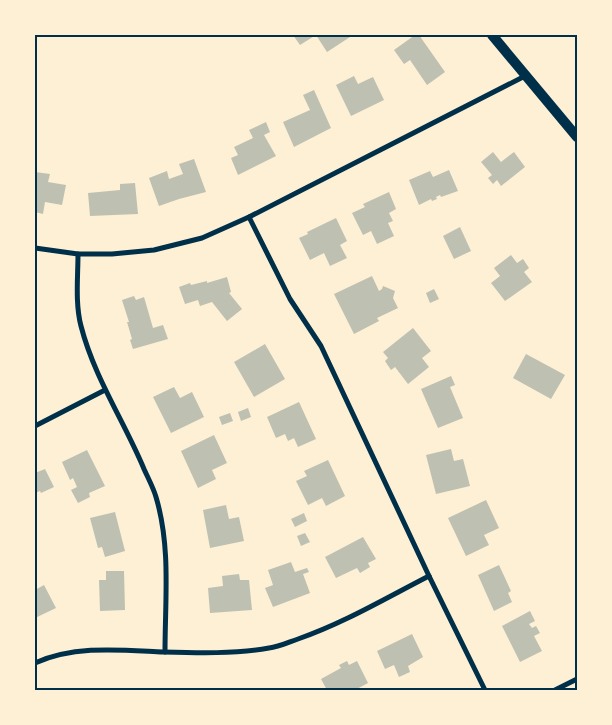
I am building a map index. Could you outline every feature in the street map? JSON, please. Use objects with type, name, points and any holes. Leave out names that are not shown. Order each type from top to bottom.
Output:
[{"type":"main road","points":[[492,35],[577,137]]},
{"type":"street","points":[[35,248],[78,254],[112,254],[154,250],[202,238],[249,217],[525,76]]},
{"type":"street","points":[[249,217],[290,299],[321,346],[485,690]]},
{"type":"street","points":[[78,254],[77,291],[80,325],[92,359],[156,496],[166,543],[165,652]]},
{"type":"street","points":[[35,426],[106,390]]},
{"type":"street","points":[[35,663],[79,651],[116,649],[165,652],[227,652],[271,648],[316,632],[429,576]]},
{"type":"street","points":[[555,690],[577,679]]},
{"type":"building","points":[[293,35],[316,35],[300,45]]},
{"type":"building","points":[[316,35],[349,35],[350,37],[327,52]]},
{"type":"building","points":[[415,35],[419,35],[445,72],[427,85],[410,60],[404,64],[394,50]]},
{"type":"building","points":[[354,76],[358,84],[373,77],[384,100],[351,116],[336,85]]},
{"type":"building","points":[[314,90],[331,128],[294,147],[283,122],[310,110],[303,95]]},
{"type":"building","points":[[266,122],[270,132],[264,135],[276,156],[238,175],[231,158],[238,155],[234,147],[253,138],[249,130]]},
{"type":"building","points":[[493,152],[501,162],[514,152],[525,167],[501,186],[497,180],[493,184],[488,178],[492,175],[481,162]]},
{"type":"building","points":[[194,159],[206,192],[159,206],[149,178],[167,171],[169,179],[183,174],[179,164]]},
{"type":"building","points":[[449,170],[458,191],[441,197],[440,195],[436,197],[437,199],[432,201],[431,199],[419,205],[409,180],[430,171],[433,177]]},
{"type":"building","points":[[35,172],[50,174],[48,182],[66,185],[62,205],[45,202],[43,214],[35,212]]},
{"type":"building","points":[[135,183],[138,214],[90,216],[88,193],[120,190],[120,184]]},
{"type":"building","points":[[389,192],[396,209],[389,213],[393,221],[388,223],[394,236],[377,244],[371,231],[363,235],[352,213],[365,207],[363,204]]},
{"type":"building","points":[[336,218],[347,241],[340,245],[347,258],[330,266],[324,253],[310,260],[299,238]]},
{"type":"building","points":[[460,227],[471,251],[454,259],[443,236]]},
{"type":"building","points":[[511,255],[517,263],[523,259],[529,268],[524,272],[532,282],[505,301],[491,283],[500,276],[494,268]]},
{"type":"building","points":[[372,276],[379,291],[383,286],[395,291],[393,298],[398,308],[377,318],[379,321],[354,334],[334,294]]},
{"type":"building","points":[[227,277],[231,292],[229,293],[242,309],[227,321],[212,302],[200,306],[198,300],[185,304],[179,287],[190,283],[191,285],[207,281],[207,283]]},
{"type":"building","points":[[434,289],[439,299],[430,303],[426,293]]},
{"type":"building","points":[[134,296],[136,300],[144,297],[153,328],[163,325],[168,339],[133,349],[127,322],[129,322],[122,300]]},
{"type":"building","points":[[413,328],[431,351],[422,358],[429,367],[408,384],[395,367],[391,370],[385,361],[388,358],[383,352]]},
{"type":"building","points":[[265,344],[285,379],[254,397],[234,362]]},
{"type":"building","points":[[526,354],[565,375],[551,399],[513,378]]},
{"type":"building","points":[[451,376],[455,385],[450,387],[463,418],[438,428],[421,389]]},
{"type":"building","points":[[174,387],[180,398],[192,392],[204,417],[171,433],[153,397]]},
{"type":"building","points":[[299,402],[316,439],[298,447],[294,438],[288,441],[285,434],[276,438],[267,417]]},
{"type":"building","points":[[248,408],[251,417],[241,421],[238,412]]},
{"type":"building","points":[[230,413],[233,421],[222,425],[219,417]]},
{"type":"building","points":[[214,435],[227,463],[212,470],[216,479],[198,488],[181,451]]},
{"type":"building","points":[[451,449],[454,461],[463,459],[470,486],[436,494],[426,455]]},
{"type":"building","points":[[87,450],[105,486],[89,493],[90,497],[78,503],[71,490],[77,487],[73,478],[70,480],[62,462]]},
{"type":"building","points":[[328,460],[345,496],[326,506],[322,498],[308,505],[296,481],[307,476],[304,471]]},
{"type":"building","points":[[45,469],[54,487],[41,493],[40,491],[35,493],[35,473]]},
{"type":"building","points":[[486,500],[499,528],[484,535],[489,545],[466,556],[448,518]]},
{"type":"building","points":[[226,505],[229,519],[239,517],[244,541],[210,548],[203,510]]},
{"type":"building","points":[[115,512],[125,551],[105,557],[102,547],[98,548],[90,518]]},
{"type":"building","points":[[304,513],[307,521],[295,527],[291,519]]},
{"type":"building","points":[[305,533],[310,542],[301,546],[297,536]]},
{"type":"building","points":[[363,537],[376,559],[368,563],[370,567],[360,573],[357,568],[336,578],[325,557]]},
{"type":"building","points":[[291,562],[295,572],[307,568],[309,572],[303,574],[310,593],[273,607],[265,588],[273,585],[268,570]]},
{"type":"building","points":[[499,565],[511,591],[508,593],[512,602],[494,611],[478,575]]},
{"type":"building","points":[[106,571],[124,571],[125,610],[100,611],[99,580],[106,580]]},
{"type":"building","points":[[239,574],[240,580],[249,580],[252,610],[210,613],[208,588],[223,586],[222,576]]},
{"type":"building","points":[[44,585],[56,608],[35,618],[35,590]]},
{"type":"building","points":[[530,611],[535,621],[529,624],[532,628],[536,626],[540,633],[534,636],[542,651],[520,662],[502,626]]},
{"type":"building","points":[[412,634],[423,657],[408,666],[410,672],[399,677],[394,665],[385,669],[377,651]]},
{"type":"building","points":[[347,661],[349,665],[357,661],[368,683],[355,690],[327,690],[321,679],[341,668],[339,665]]}]
